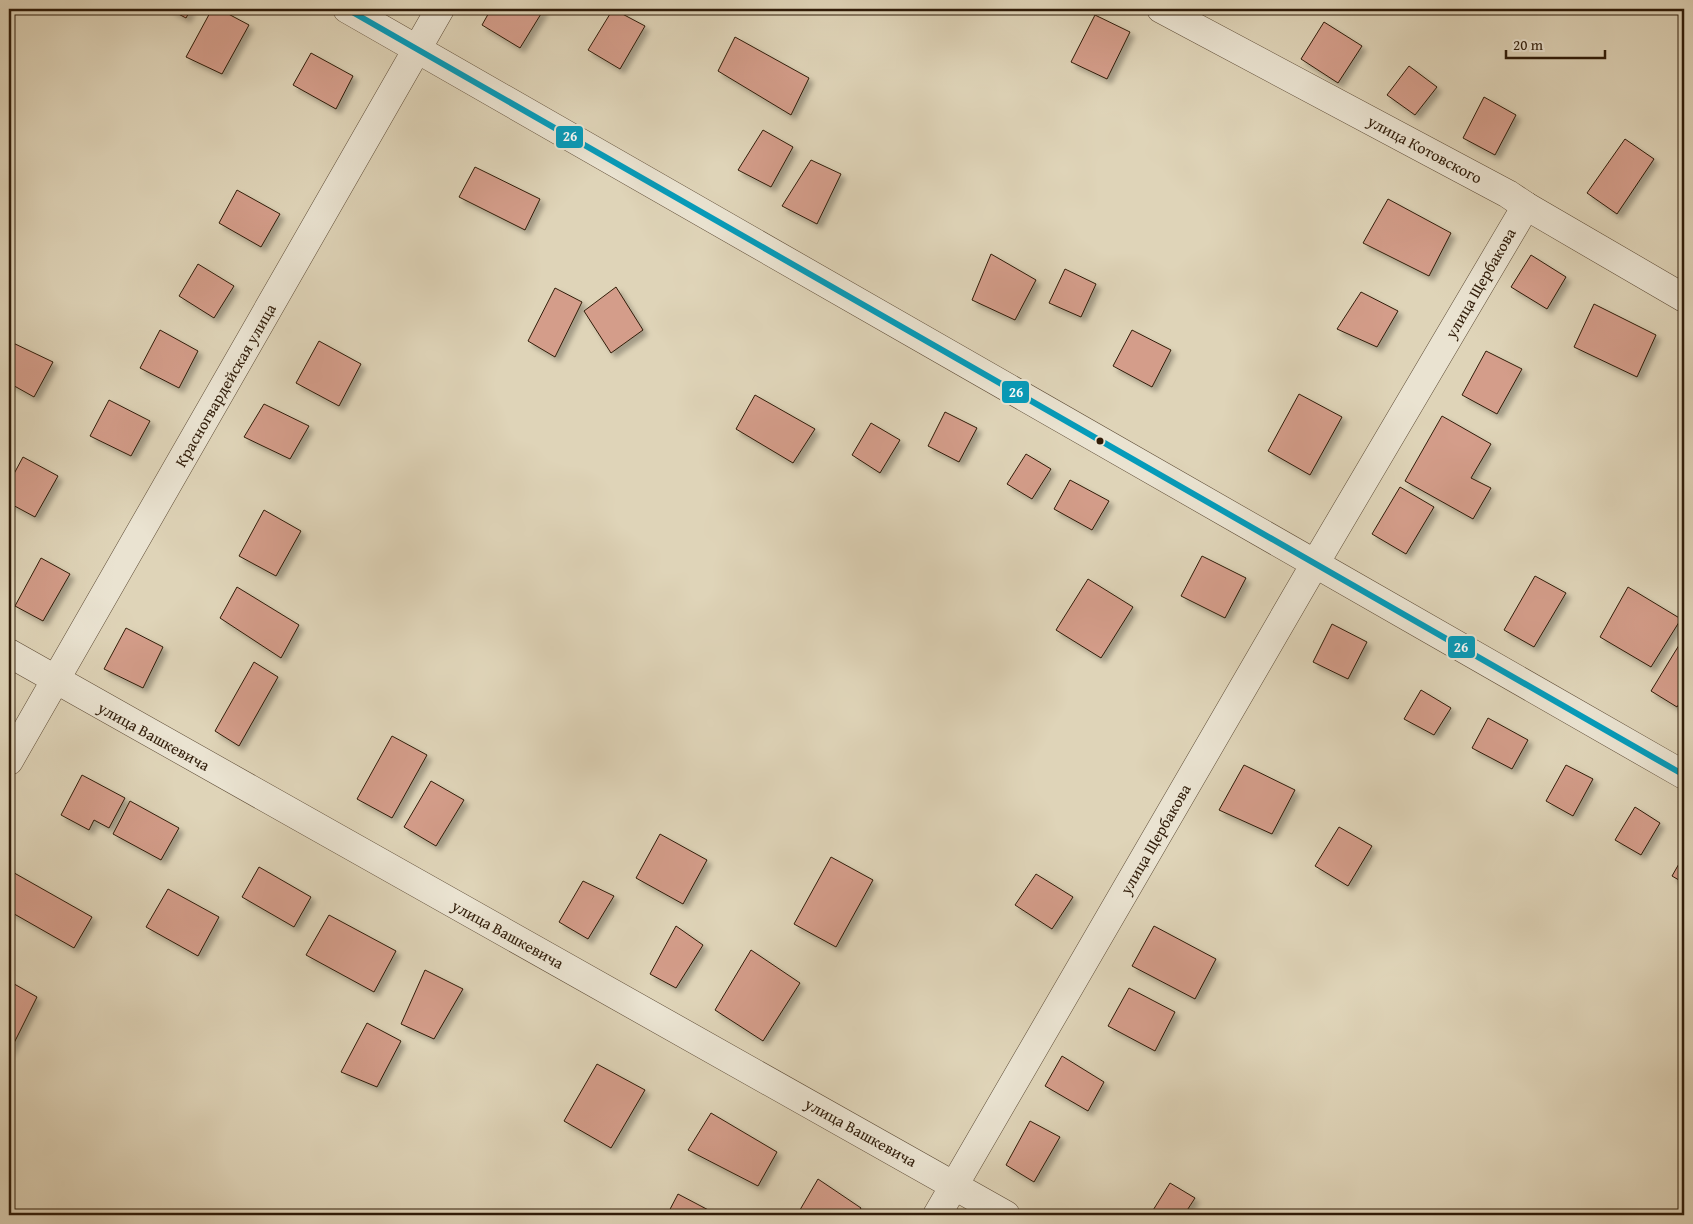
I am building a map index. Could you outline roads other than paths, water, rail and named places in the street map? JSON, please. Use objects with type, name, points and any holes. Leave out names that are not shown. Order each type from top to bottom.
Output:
[{"type":"street","points":[[347,9],[1316,562],[1684,775]]},
{"type":"street","name":"Красногвардейская улица","points":[[9,761],[440,9]]},
{"type":"street","name":"улица Котовского","points":[[1161,9],[1508,194],[1684,298]]},
{"type":"street","name":"улица Щербакова","points":[[937,1215],[1316,562],[1526,206]]},
{"type":"street","name":"улица Вашкевича","points":[[9,653],[1006,1215]]}]
